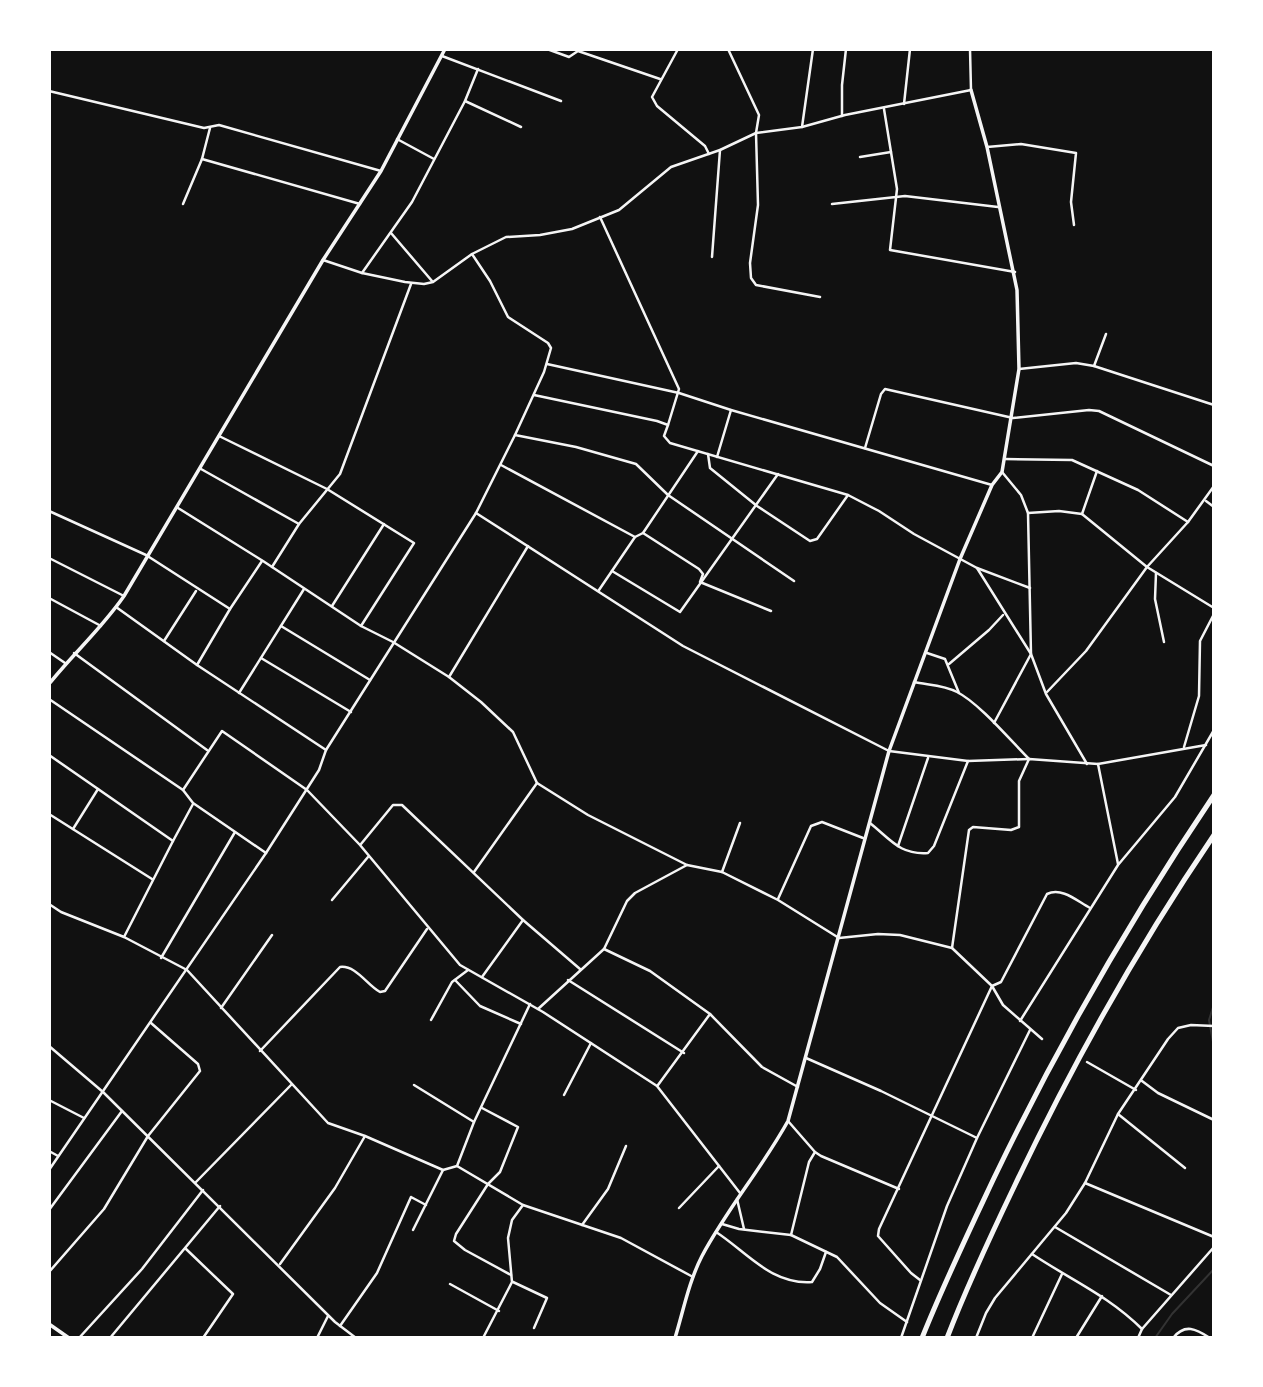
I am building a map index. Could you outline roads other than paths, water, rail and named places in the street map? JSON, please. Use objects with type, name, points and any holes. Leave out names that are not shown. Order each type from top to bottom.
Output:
[{"type":"highway","points":[[922,1338],[948,1273],[1055,1056],[1114,951],[1214,795]]},
{"type":"highway","points":[[947,1338],[969,1281],[1074,1066],[1133,962],[1214,835]]},
{"type":"street","points":[[50,682],[101,626],[124,596],[323,260],[381,171],[446,49]]},
{"type":"street","points":[[547,49],[569,57],[578,50],[660,79]]},
{"type":"street","points":[[678,49],[652,97],[654,102],[705,146],[709,155]]},
{"type":"street","points":[[728,49],[759,115],[756,133],[758,205],[750,263],[751,278],[756,285],[820,297]]},
{"type":"street","points":[[802,127],[813,49]]},
{"type":"street","points":[[842,116],[846,49]]},
{"type":"street","points":[[904,104],[910,49]]},
{"type":"street","points":[[675,1338],[700,1259],[720,1223],[774,1147],[788,1121],[839,938],[863,838],[889,751],[960,559],[992,485],[1002,472],[1005,459],[1019,369],[1015,272],[988,147],[971,90],[970,49]]},
{"type":"street","points":[[442,55],[561,101]]},
{"type":"street","points":[[362,273],[412,202],[466,101],[478,69]]},
{"type":"street","points":[[323,260],[362,273],[424,285],[433,282],[472,254],[506,237],[540,235],[572,229],[619,209],[671,167],[709,155],[756,133],[802,127],[883,107],[971,90]]},
{"type":"street","points":[[49,91],[210,128],[219,125],[381,171]]},
{"type":"street","points":[[466,101],[521,127]]},
{"type":"street","points":[[883,107],[897,189],[890,250],[1015,272]]},
{"type":"street","points":[[183,204],[202,159],[210,128]]},
{"type":"street","points":[[396,139],[434,159]]},
{"type":"street","points":[[988,147],[1021,144],[1076,153],[1071,202],[1074,225]]},
{"type":"street","points":[[712,257],[720,150]]},
{"type":"street","points":[[860,157],[891,152]]},
{"type":"street","points":[[202,159],[360,204]]},
{"type":"street","points":[[831,204],[896,196],[1000,207]]},
{"type":"street","points":[[600,217],[679,393],[665,440],[848,495],[977,568],[1030,588]]},
{"type":"street","points":[[391,233],[433,282]]},
{"type":"street","points":[[49,1170],[307,790],[319,770],[326,750],[476,513],[534,395],[551,348],[548,343],[508,317],[472,254]]},
{"type":"street","points":[[272,567],[299,524],[340,474],[412,283]]},
{"type":"street","points":[[1094,366],[1106,334]]},
{"type":"street","points":[[1019,369],[1076,363],[1094,366],[1214,405]]},
{"type":"street","points":[[547,364],[679,393],[992,485]]},
{"type":"street","points":[[865,448],[881,394],[886,389],[1013,418],[1099,411],[1214,466]]},
{"type":"street","points":[[534,395],[668,425]]},
{"type":"street","points":[[717,457],[731,410]]},
{"type":"street","points":[[515,435],[576,447],[636,464],[668,495],[794,581]]},
{"type":"street","points":[[219,436],[327,489],[414,543],[361,626]]},
{"type":"street","points":[[643,533],[698,451]]},
{"type":"street","points":[[708,454],[710,468],[757,506],[813,541],[848,495]]},
{"type":"street","points":[[1005,459],[1072,460],[1138,490],[1188,522]]},
{"type":"street","points":[[500,465],[635,537]]},
{"type":"street","points":[[199,468],[299,524]]},
{"type":"street","points":[[1082,514],[1097,471]]},
{"type":"street","points":[[994,723],[1031,654],[1028,513],[1021,495],[1002,472]]},
{"type":"street","points":[[612,571],[680,612],[779,473]]},
{"type":"street","points":[[1046,694],[1086,651],[1147,567],[1206,501],[1214,486]]},
{"type":"street","points":[[1206,501],[1214,508]]},
{"type":"street","points":[[177,508],[361,626],[393,642],[449,677],[513,732],[537,783],[588,815],[687,865],[722,872],[778,900],[839,938],[900,935],[952,948],[992,986],[1003,1005],[1042,1039]]},
{"type":"street","points":[[49,511],[146,555],[230,609]]},
{"type":"street","points":[[1028,513],[1059,511],[1082,514],[1147,567],[1214,608]]},
{"type":"street","points":[[476,513],[683,646],[889,751],[968,761],[1029,759],[1098,764],[1206,745]]},
{"type":"street","points":[[332,606],[384,524]]},
{"type":"street","points":[[599,590],[635,537],[643,533]]},
{"type":"street","points":[[643,533],[699,569],[703,574],[700,582]]},
{"type":"street","points":[[449,677],[528,546]]},
{"type":"street","points":[[49,558],[124,596]]},
{"type":"street","points":[[197,665],[230,609],[263,561]]},
{"type":"street","points":[[977,568],[1031,654],[1046,694],[1087,764]]},
{"type":"street","points":[[1156,573],[1155,598],[1164,642]]},
{"type":"street","points":[[700,582],[771,611]]},
{"type":"street","points":[[239,693],[304,588]]},
{"type":"street","points":[[164,641],[197,590]]},
{"type":"street","points":[[49,598],[101,626]]},
{"type":"street","points":[[116,607],[197,665],[326,750]]},
{"type":"street","points":[[949,664],[1004,614]]},
{"type":"street","points":[[1184,747],[1199,696],[1200,641],[1214,614]]},
{"type":"street","points":[[281,626],[370,680]]},
{"type":"street","points":[[49,652],[65,663]]},
{"type":"street","points":[[74,653],[208,750]]},
{"type":"street","points":[[926,653],[946,659],[959,693]]},
{"type":"street","points":[[261,657],[351,713]]},
{"type":"street","points":[[914,682],[959,693],[994,723],[1029,759]]},
{"type":"street","points":[[49,699],[183,790],[193,803],[266,853]]},
{"type":"street","points":[[1020,1021],[1118,865],[1175,797],[1214,730]]},
{"type":"street","points":[[183,790],[219,732],[224,732],[307,790],[360,845],[460,965],[530,1004],[657,1086],[740,1193]]},
{"type":"street","points":[[49,755],[173,841]]},
{"type":"street","points":[[898,846],[928,758]]},
{"type":"street","points":[[952,948],[969,830],[973,827],[1011,830],[1019,827],[1019,781],[1029,759]]},
{"type":"street","points":[[868,822],[911,854],[928,853],[968,761]]},
{"type":"street","points":[[1098,764],[1118,865]]},
{"type":"street","points":[[474,873],[537,783]]},
{"type":"street","points":[[73,829],[98,789]]},
{"type":"street","points":[[124,937],[193,803]]},
{"type":"street","points":[[360,845],[393,805],[397,804],[580,969]]},
{"type":"street","points":[[49,814],[152,879]]},
{"type":"street","points":[[778,900],[811,826],[822,822],[863,838]]},
{"type":"street","points":[[722,872],[740,823]]},
{"type":"street","points":[[161,958],[235,832]]},
{"type":"street","points":[[332,900],[369,856]]},
{"type":"street","points":[[538,1009],[604,949],[626,901],[635,893],[687,865]]},
{"type":"street","points":[[920,1280],[878,1236],[930,1116],[992,986],[1001,982],[1047,894],[1062,892],[1090,908]]},
{"type":"street","points":[[49,904],[61,912],[124,937],[187,970],[328,1123],[443,1170],[457,1166],[523,1205],[634,1244],[694,1278]]},
{"type":"street","points":[[482,978],[523,920]]},
{"type":"street","points":[[260,1051],[340,967],[352,969],[374,989],[385,991],[428,928]]},
{"type":"street","points":[[221,1008],[272,935]]},
{"type":"street","points":[[604,949],[650,971],[710,1014],[762,1067],[798,1087]]},
{"type":"street","points":[[431,1020],[454,980],[468,970]]},
{"type":"street","points":[[454,980],[480,1006],[521,1024]]},
{"type":"street","points":[[568,980],[684,1053]]},
{"type":"street","points":[[457,1166],[474,1122],[530,1004]]},
{"type":"street","points":[[657,1086],[684,1053],[710,1014]]},
{"type":"street","points":[[49,1272],[104,1209],[148,1136],[200,1071],[198,1064],[150,1023]]},
{"type":"street","points":[[976,1338],[986,1312],[995,1298],[1055,1227],[1085,1184],[1118,1114],[1178,1028],[1214,1026]]},
{"type":"street","points":[[901,1338],[947,1206],[976,1138],[1030,1030]]},
{"type":"street","points":[[564,1095],[591,1043]]},
{"type":"street","points":[[49,1046],[103,1092],[328,1315],[356,1338]]},
{"type":"street","points":[[806,1058],[976,1138]]},
{"type":"street","points":[[1087,1062],[1136,1090]]},
{"type":"street","points":[[1142,1081],[1158,1093],[1214,1119]]},
{"type":"street","points":[[196,1182],[291,1085]]},
{"type":"street","points":[[415,1085],[474,1122]]},
{"type":"street","points":[[49,1100],[85,1118]]},
{"type":"street","points":[[482,1108],[518,1127],[500,1172],[488,1184],[454,1241],[465,1250],[512,1275]]},
{"type":"street","points":[[49,1210],[122,1111]]},
{"type":"street","points":[[1118,1114],[1185,1168]]},
{"type":"street","points":[[788,1121],[815,1152],[837,1164],[899,1189]]},
{"type":"street","points":[[279,1266],[335,1188],[365,1136]]},
{"type":"street","points":[[582,1225],[608,1189],[625,1146]]},
{"type":"street","points":[[49,1151],[58,1156]]},
{"type":"street","points":[[791,1235],[809,1162],[815,1152]]},
{"type":"street","points":[[678,1208],[719,1166]]},
{"type":"street","points":[[413,1230],[443,1170]]},
{"type":"street","points":[[1085,1184],[1214,1237]]},
{"type":"street","points":[[79,1338],[142,1269],[204,1190]]},
{"type":"street","points":[[340,1326],[377,1273],[411,1197],[426,1205]]},
{"type":"street","points":[[737,1198],[744,1229]]},
{"type":"street","points":[[483,1338],[512,1282],[508,1238],[512,1220],[523,1205]]},
{"type":"street","points":[[110,1338],[220,1206]]},
{"type":"street","points":[[720,1223],[791,1235],[837,1257],[880,1303],[907,1322]]},
{"type":"street","points":[[1055,1227],[1171,1295]]},
{"type":"street","points":[[716,1232],[758,1266],[797,1283],[811,1282],[827,1252]]},
{"type":"street","points":[[1138,1338],[1142,1329],[1214,1247]]},
{"type":"street","points":[[186,1249],[233,1294],[203,1338]]},
{"type":"street","points":[[1032,1254],[1102,1296],[1142,1329]]},
{"type":"street","points":[[1032,1338],[1062,1274]]},
{"type":"street","points":[[512,1282],[547,1298],[534,1328]]},
{"type":"street","points":[[450,1284],[499,1311]]},
{"type":"street","points":[[1076,1338],[1102,1296]]},
{"type":"street","points":[[317,1338],[328,1315]]},
{"type":"street","points":[[49,1324],[69,1338]]},
{"type":"street","points":[[1173,1338],[1184,1328],[1190,1327],[1210,1338]]},
{"type":"waterway","points":[[1214,1004],[1209,1020],[1214,1047]]},
{"type":"waterway","points":[[1155,1338],[1172,1314],[1214,1269]]}]
